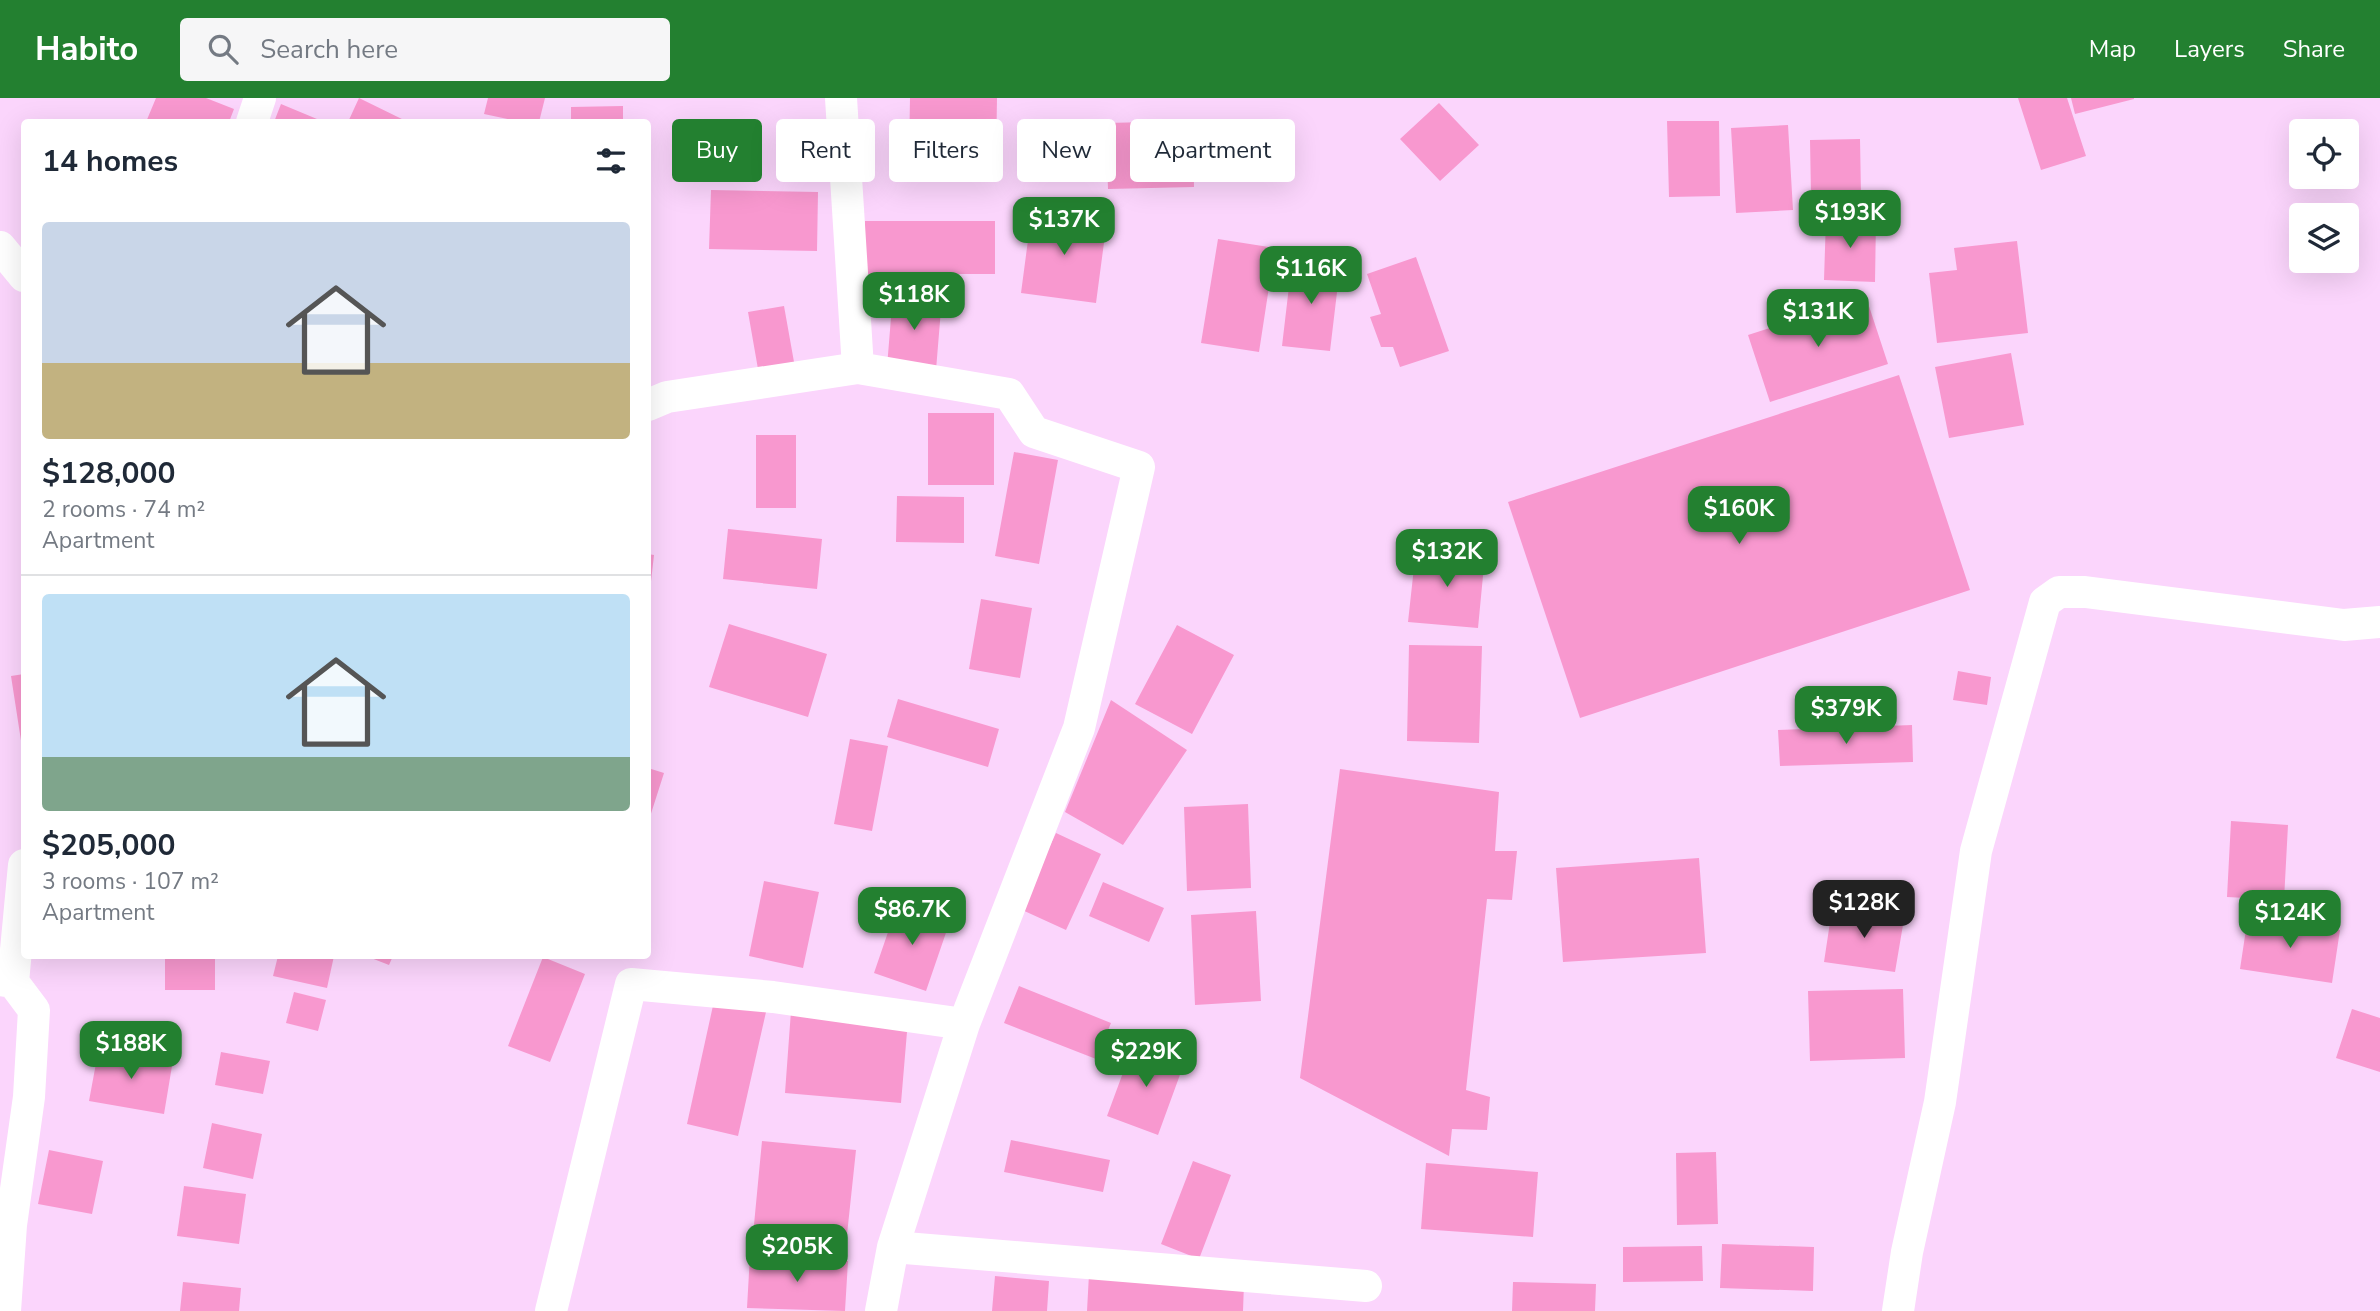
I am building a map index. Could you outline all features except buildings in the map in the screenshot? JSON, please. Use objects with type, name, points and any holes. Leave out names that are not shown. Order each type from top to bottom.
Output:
[{"type":"street","points":[[253,119],[260,98]]},
{"type":"street","points":[[841,98],[858,368]]},
{"type":"street","points":[[0,247],[21,272]]},
{"type":"street","points":[[651,404],[667,397],[858,368],[1009,394],[1034,432],[1139,467],[1079,728],[964,1024],[893,1247],[881,1311]]},
{"type":"street","points":[[1898,1311],[1907,1252],[1940,1102],[1976,851],[2045,602],[2059,592],[2085,592],[2344,625],[2380,622]]},
{"type":"street","points":[[5,1311],[11,1225],[29,1097],[34,1010],[7,981],[21,886]]},
{"type":"street","points":[[551,1311],[631,984],[773,997],[964,1024]]},
{"type":"street","points":[[893,1247],[1366,1286]]}]
